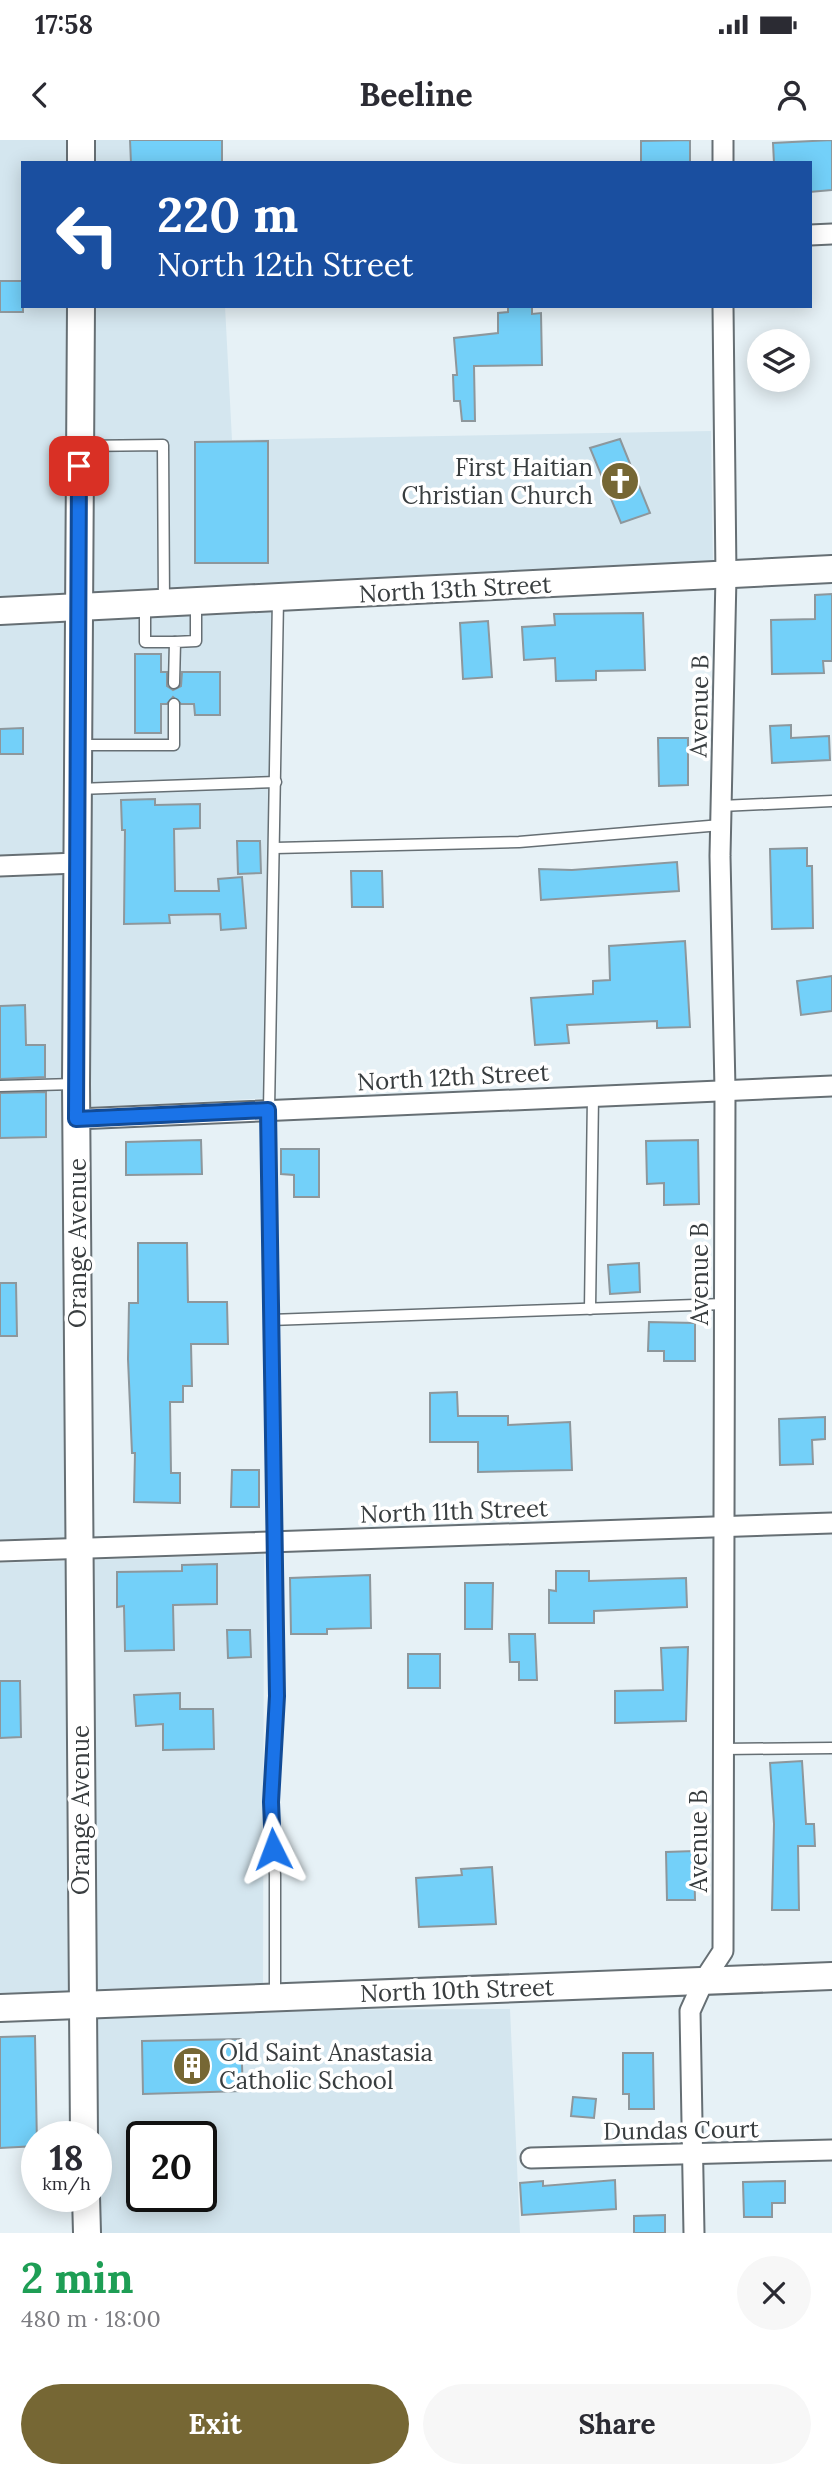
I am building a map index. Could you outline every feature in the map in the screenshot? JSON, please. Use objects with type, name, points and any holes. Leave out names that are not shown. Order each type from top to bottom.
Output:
[{"type":"main road","points":[[81,140],[81,161]]},
{"type":"main road","name":"Orange Avenue","points":[[81,308],[76,1119],[85,2121]]},
{"type":"main road","name":"North 13th Street","points":[[0,611],[832,569]]},
{"type":"main road","name":"North 10th Street","points":[[0,2008],[832,1976]]},
{"type":"main road","points":[[86,2212],[87,2233]]},
{"type":"street","points":[[723,140],[723,161]]},
{"type":"street","points":[[812,235],[832,234]]},
{"type":"street","name":"Avenue B","points":[[694,2233],[690,2011],[704,1980],[723,1951],[724,1089],[721,816],[726,576],[723,308]]},
{"type":"street","points":[[0,866],[78,863]]},
{"type":"street","name":"North 12th Street","points":[[76,1119],[832,1086]]},
{"type":"street","name":"North 11th Street","points":[[0,1551],[832,1523]]},
{"type":"street","name":"Dundas Court","points":[[531,2158],[832,2150]]},
{"type":"lane","points":[[79,446],[163,445],[154,604],[145,642],[196,641],[196,603]]},
{"type":"lane","points":[[275,1998],[275,1875],[271,1823],[277,1696],[268,1110],[278,598]]},
{"type":"lane","points":[[174,683],[175,642]]},
{"type":"lane","points":[[78,745],[174,745],[174,704]]},
{"type":"lane","points":[[78,789],[276,782]]},
{"type":"lane","points":[[275,848],[520,842],[832,801]]},
{"type":"lane","points":[[0,1086],[76,1084]]},
{"type":"lane","points":[[590,1309],[593,1095]]},
{"type":"lane","points":[[270,1320],[724,1304]]},
{"type":"lane","points":[[723,1749],[832,1748]]},
{"type":"shaded area","points":[[0,140],[68,140],[68,161],[21,161],[21,308],[67,308],[66,597],[0,600]]},
{"type":"shaded area","points":[[94,140],[217,140],[218,161],[94,161]]},
{"type":"shaded area","points":[[93,308],[225,308],[232,440],[711,431],[713,564],[91,596]]},
{"type":"shaded area","points":[[279,609],[271,1098],[89,1107],[91,619]]},
{"type":"shaded area","points":[[65,620],[65,852],[0,855],[0,623]]},
{"type":"shaded area","points":[[65,875],[65,1538],[0,1540],[0,878]]},
{"type":"shaded area","points":[[264,1554],[263,1987],[94,1993],[91,1560]]},
{"type":"shaded area","points":[[65,1561],[68,1994],[0,1997],[0,1563]]},
{"type":"shaded area","points":[[510,2009],[520,2233],[99,2233],[99,2212],[112,2212],[112,2121],[96,2121],[94,2017],[263,2010]]},
{"type":"building","points":[[130,140],[222,140],[222,161],[131,161]]},
{"type":"building","points":[[690,140],[690,161],[641,161],[641,141]]},
{"type":"building","points":[[832,140],[832,190],[812,192],[812,161],[774,161],[773,143]]},
{"type":"building","points":[[0,281],[21,281],[23,312],[0,312]]},
{"type":"building","points":[[508,308],[532,308],[532,314],[541,313],[542,365],[474,366],[475,421],[462,421],[460,401],[454,401],[453,375],[457,375],[454,338],[498,333],[498,313],[508,312]]},
{"type":"building","name":"First Haitian Christian Church","points":[[620,439],[650,513],[621,523],[590,448]]},
{"type":"building","points":[[268,441],[268,563],[195,563],[195,442]]},
{"type":"building","points":[[832,594],[832,661],[823,661],[824,673],[772,674],[771,620],[815,619],[815,595]]},
{"type":"building","points":[[643,613],[645,670],[596,671],[596,680],[556,681],[555,658],[524,660],[522,627],[555,625],[554,614]]},
{"type":"building","points":[[488,621],[492,677],[463,679],[460,623]]},
{"type":"building","points":[[135,654],[161,654],[161,672],[167,672],[167,686],[173,690],[181,686],[182,672],[220,672],[220,715],[195,715],[194,704],[181,704],[173,697],[167,704],[161,704],[161,733],[135,733]]},
{"type":"building","points":[[791,725],[791,738],[829,736],[830,760],[772,763],[770,726]]},
{"type":"building","points":[[23,728],[23,754],[0,754],[0,729]]},
{"type":"building","points":[[658,738],[688,738],[688,785],[659,786]]},
{"type":"building","points":[[155,799],[155,805],[200,804],[200,828],[174,829],[175,891],[219,891],[218,879],[242,877],[246,928],[221,930],[220,914],[169,915],[170,923],[124,924],[125,830],[122,830],[121,800]]},
{"type":"building","points":[[237,841],[260,841],[261,873],[238,874]]},
{"type":"building","points":[[807,848],[807,866],[812,866],[813,928],[772,929],[770,849]]},
{"type":"building","points":[[677,862],[679,891],[541,900],[539,869],[572,870]]},
{"type":"building","points":[[351,871],[382,871],[383,907],[352,907]]},
{"type":"building","points":[[685,941],[690,1027],[657,1028],[657,1021],[567,1025],[569,1043],[535,1045],[531,998],[593,994],[593,981],[610,980],[609,946]]},
{"type":"building","points":[[832,976],[832,1011],[801,1015],[797,981]]},
{"type":"building","points":[[25,1005],[26,1045],[45,1045],[45,1077],[0,1079],[0,1006]]},
{"type":"building","points":[[46,1092],[46,1137],[0,1138],[0,1093]]},
{"type":"building","points":[[201,1140],[202,1174],[126,1175],[126,1142]]},
{"type":"building","points":[[698,1140],[699,1204],[664,1205],[664,1183],[647,1184],[646,1141]]},
{"type":"building","points":[[281,1149],[319,1149],[319,1197],[294,1197],[294,1175],[281,1174]]},
{"type":"building","points":[[138,1243],[187,1243],[188,1302],[227,1302],[228,1344],[191,1344],[192,1386],[183,1386],[183,1402],[170,1402],[171,1473],[180,1473],[180,1503],[134,1502],[135,1453],[132,1453],[128,1359],[129,1303],[138,1303]]},
{"type":"building","points":[[639,1263],[640,1292],[610,1294],[608,1265]]},
{"type":"building","points":[[0,1283],[16,1283],[17,1336],[0,1336]]},
{"type":"building","points":[[649,1322],[695,1323],[695,1361],[664,1361],[664,1351],[648,1351]]},
{"type":"building","points":[[457,1392],[458,1416],[508,1416],[508,1425],[570,1422],[572,1470],[478,1472],[478,1442],[430,1442],[430,1393]]},
{"type":"building","points":[[825,1417],[825,1439],[812,1440],[813,1464],[780,1465],[779,1419]]},
{"type":"building","points":[[232,1470],[259,1470],[259,1507],[231,1507]]},
{"type":"building","points":[[217,1564],[217,1604],[173,1605],[174,1650],[125,1651],[124,1606],[117,1607],[117,1572],[182,1571],[182,1565]]},
{"type":"building","points":[[556,1571],[589,1571],[589,1581],[686,1578],[687,1607],[594,1611],[594,1623],[549,1623],[549,1590],[556,1591]]},
{"type":"building","points":[[370,1575],[371,1628],[327,1629],[327,1634],[291,1634],[290,1578]]},
{"type":"building","points":[[465,1583],[493,1583],[492,1629],[465,1629]]},
{"type":"building","points":[[227,1630],[250,1630],[251,1657],[228,1658]]},
{"type":"building","points":[[509,1634],[535,1634],[537,1680],[519,1680],[519,1662],[510,1662]]},
{"type":"building","points":[[688,1647],[686,1721],[615,1723],[615,1691],[663,1690],[661,1648]]},
{"type":"building","points":[[408,1654],[440,1654],[440,1688],[408,1688]]},
{"type":"building","points":[[0,1681],[20,1681],[21,1737],[0,1738]]},
{"type":"building","points":[[180,1693],[180,1709],[213,1709],[214,1749],[163,1750],[163,1724],[136,1726],[134,1695]]},
{"type":"building","points":[[802,1761],[806,1824],[814,1824],[815,1846],[798,1846],[799,1910],[772,1910],[774,1824],[770,1763]]},
{"type":"building","points":[[694,1851],[695,1900],[667,1900],[666,1852]]},
{"type":"building","points":[[492,1867],[496,1924],[419,1927],[416,1878],[462,1875],[461,1869]]},
{"type":"building","points":[[35,2036],[37,2121],[21,2121],[21,2147],[0,2148],[0,2037]]},
{"type":"building","name":"Old Saint Anastasia Catholic School","points":[[241,2039],[243,2091],[143,2094],[142,2041]]},
{"type":"building","points":[[623,2053],[653,2053],[654,2109],[629,2109],[629,2094],[623,2094]]},
{"type":"building","points":[[573,2097],[596,2099],[594,2118],[571,2116]]},
{"type":"building","points":[[615,2180],[616,2209],[522,2215],[520,2183],[543,2181],[543,2186]]},
{"type":"building","points":[[785,2181],[785,2203],[772,2203],[772,2217],[744,2217],[743,2182]]},
{"type":"building","points":[[665,2215],[665,2233],[634,2233],[634,2216]]},
{"type":"place","name":"First Haitian Christian Church","points":[[620,481]]},
{"type":"place","name":"Old Saint Anastasia Catholic School","points":[[192,2066]]},
{"type":"route","points":[[79,466],[76,1119],[268,1110],[277,1696],[271,1802],[273,1849]]}]
